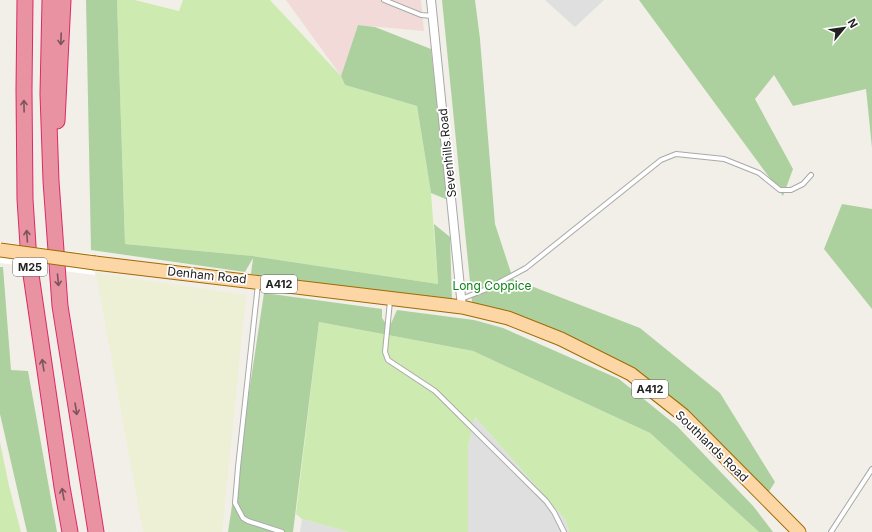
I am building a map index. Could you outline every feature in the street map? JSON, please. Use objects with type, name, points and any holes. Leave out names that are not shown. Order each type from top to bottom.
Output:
[{"type":"highway","name":"M25","points":[[25,0],[25,199],[29,261],[38,330],[70,532]]},
{"type":"highway","name":"M25","points":[[50,0],[48,94],[51,181],[60,306],[96,532]]},
{"type":"highway","name":"M25","points":[[51,181],[59,96],[63,0]]},
{"type":"main road","name":"Denham Road","points":[[0,250],[95,263],[258,281],[390,298],[462,303]]},
{"type":"main road","name":"Southlands Road","points":[[462,303],[508,318],[561,339],[631,374],[683,415],[799,532]]},
{"type":"street","name":"Sevenhills Road","points":[[432,0],[462,303]]},
{"type":"lane","points":[[384,0],[421,15],[433,16]]},
{"type":"lane","points":[[462,303],[526,268],[661,160],[676,154],[724,159],[759,173],[780,190],[791,190],[803,184],[812,175]]},
{"type":"lane","points":[[258,281],[235,503],[243,518],[282,532]]},
{"type":"lane","points":[[390,298],[384,352],[388,360],[435,390],[546,501],[554,512],[564,532]]},
{"type":"lane","points":[[830,532],[872,469]]},
{"type":"shaded area","points":[[286,0],[421,0],[424,31],[358,25],[341,76]]},
{"type":"shaded area","points":[[545,0],[604,0],[575,27]]},
{"type":"shaded area","points":[[475,417],[565,519],[569,532],[468,532],[468,447]]},
{"type":"shaded area","points":[[302,519],[349,532],[300,532]]},
{"type":"green space","points":[[86,0],[117,0],[125,244],[253,256],[438,284],[434,224],[450,237],[452,300],[251,274],[253,258],[245,272],[91,250]]},
{"type":"green space","points":[[117,0],[135,0],[179,11],[183,0],[270,0],[341,76],[345,85],[417,106],[431,193],[438,284],[253,256],[125,244]]},
{"type":"green space","name":"Long Coppice","points":[[442,0],[475,0],[480,39],[495,224],[513,279],[640,328],[720,393],[775,482],[768,493],[638,372],[599,351],[578,342],[472,302]]},
{"type":"green space","points":[[639,0],[872,0],[872,148],[866,89],[793,106],[774,75],[755,99],[793,169],[783,196]]},
{"type":"green space","points":[[358,25],[375,27],[431,49],[448,200],[431,193],[417,106],[345,85],[341,76]]},
{"type":"green space","points":[[842,204],[872,209],[872,309],[824,249]]},
{"type":"green space","points":[[0,267],[3,267],[11,370],[28,371],[57,532],[27,532],[0,414]]},
{"type":"green space","points":[[96,273],[246,295],[222,532],[143,532]]},
{"type":"green space","points":[[264,293],[382,309],[382,318],[389,328],[397,310],[474,320],[503,328],[619,379],[677,426],[754,507],[773,532],[759,532],[650,433],[473,351],[319,322],[293,532],[228,532]]},
{"type":"green space","points":[[319,322],[473,351],[650,433],[759,532],[569,532],[565,519],[475,417],[468,447],[468,532],[349,532],[302,519],[296,514]]},
{"type":"green space","points":[[0,442],[9,486],[21,532],[0,532]]},
{"type":"pier","points":[[0,242],[92,254],[95,275],[0,263]]}]
